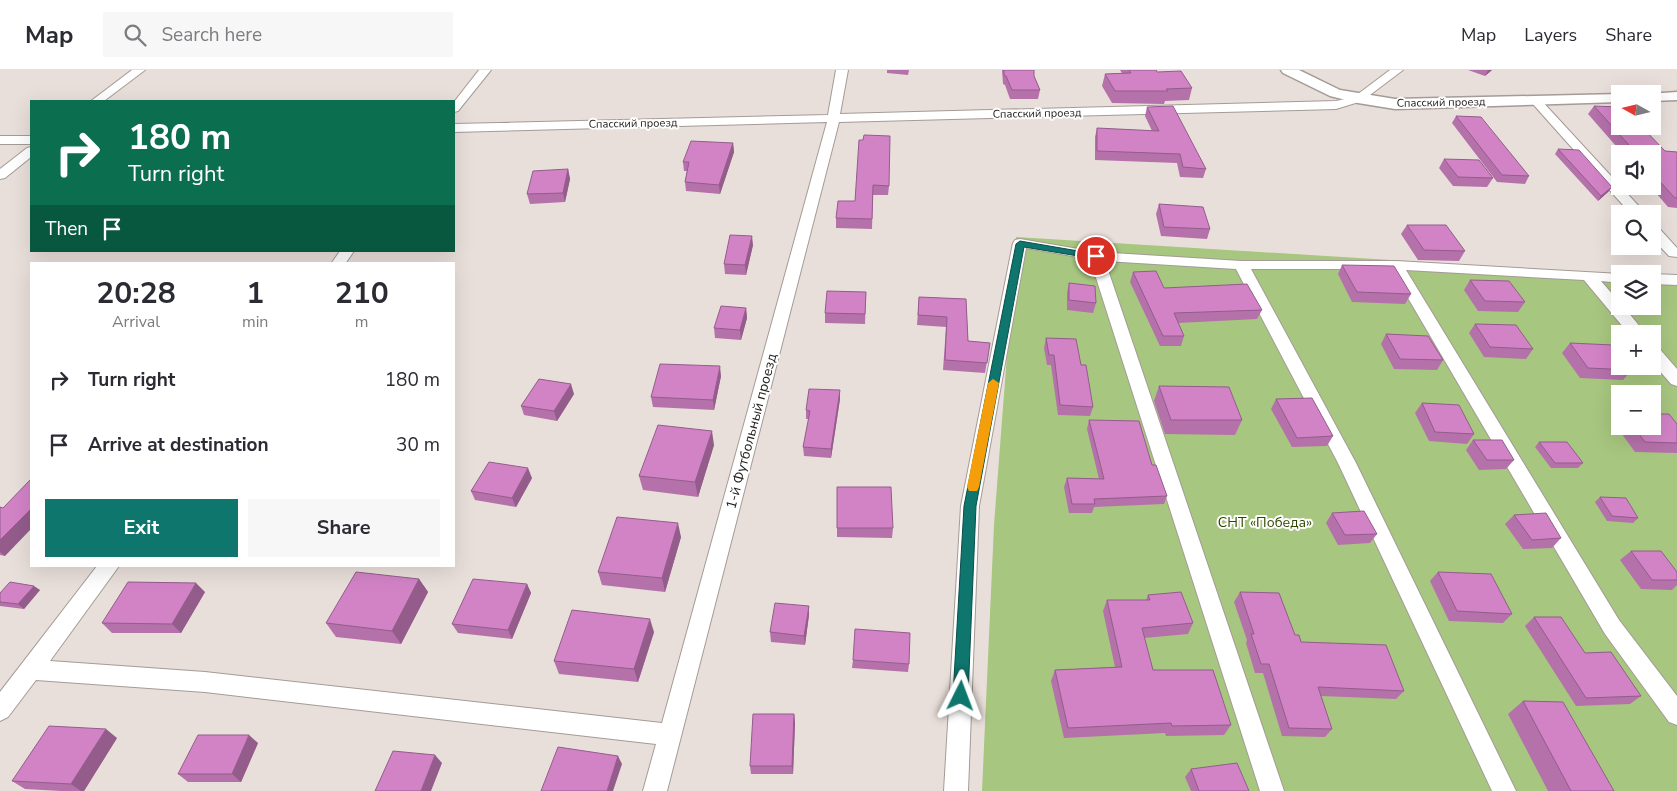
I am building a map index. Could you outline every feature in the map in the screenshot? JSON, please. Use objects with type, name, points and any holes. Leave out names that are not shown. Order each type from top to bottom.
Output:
[{"type":"street","points":[[98,100],[139,70]]},
{"type":"street","points":[[455,108],[485,70]]},
{"type":"street","name":"1-й Футбольный проезд","points":[[655,791],[834,118],[842,70]]},
{"type":"street","points":[[1288,70],[1335,92],[1358,99],[1397,70]]},
{"type":"street","points":[[1661,97],[1677,96]]},
{"type":"street","name":"Спасский проезд","points":[[455,128],[1336,105],[1358,99],[1395,104],[1611,98]]},
{"type":"street","points":[[1536,101],[1631,205]]},
{"type":"street","points":[[0,140],[30,140]]},
{"type":"street","points":[[0,175],[30,152]]},
{"type":"street","points":[[1661,239],[1674,253]]},
{"type":"street","points":[[956,791],[970,506],[1020,244],[1096,256],[1241,265],[1396,265],[1611,278]]},
{"type":"street","points":[[1096,256],[1272,791]]},
{"type":"street","points":[[1241,265],[1347,463],[1504,791]]},
{"type":"street","points":[[1396,265],[1612,627],[1677,714]]},
{"type":"street","points":[[1589,277],[1630,325]]},
{"type":"street","points":[[1661,279],[1677,280]]},
{"type":"street","points":[[1661,361],[1677,380]]},
{"type":"street","points":[[0,710],[108,567]]},
{"type":"street","points":[[31,670],[205,682],[670,735]]},
{"type":"green space","name":"СНТ «Победа»","points":[[1016,237],[1611,273],[1611,315],[1661,315],[1661,276],[1677,277],[1677,791],[982,791],[994,525]]},
{"type":"building","points":[[1004,70],[1034,70],[1034,76],[1040,90],[1012,90],[1004,75]]},
{"type":"building","points":[[1129,70],[1181,71],[1192,88],[1166,89],[1168,91],[1115,91],[1105,74],[1131,73]]},
{"type":"building","points":[[1173,106],[1206,169],[1183,167],[1180,154],[1097,151],[1097,128],[1159,131],[1147,107]]},
{"type":"building","points":[[1594,106],[1611,107],[1611,125]]},
{"type":"building","points":[[1456,116],[1481,117],[1529,176],[1502,175]]},
{"type":"building","points":[[864,135],[890,136],[889,186],[873,185],[872,219],[836,218],[838,201],[855,201],[859,140],[863,140]]},
{"type":"building","points":[[1620,135],[1650,135],[1659,145],[1629,145]]},
{"type":"building","points":[[691,141],[733,143],[719,185],[685,182],[689,162],[683,162]]},
{"type":"building","points":[[1661,147],[1665,151],[1677,152],[1677,198],[1661,183]]},
{"type":"building","points":[[1558,149],[1579,150],[1611,186],[1601,196]]},
{"type":"building","points":[[1444,159],[1479,160],[1493,178],[1458,177]]},
{"type":"building","points":[[568,169],[563,193],[527,194],[533,171]]},
{"type":"building","points":[[1159,204],[1203,207],[1210,229],[1164,227]]},
{"type":"building","points":[[1407,225],[1446,225],[1465,251],[1424,250]]},
{"type":"building","points":[[730,235],[752,236],[745,265],[724,264]]},
{"type":"building","points":[[1342,265],[1394,266],[1411,294],[1357,292]]},
{"type":"building","points":[[1156,271],[1164,288],[1247,284],[1262,310],[1174,313],[1184,336],[1163,336],[1133,272]]},
{"type":"building","points":[[1470,280],[1509,281],[1525,302],[1485,301]]},
{"type":"building","points":[[1069,283],[1095,286],[1096,303],[1069,300]]},
{"type":"building","points":[[827,291],[866,292],[865,314],[825,313]]},
{"type":"building","points":[[919,297],[966,299],[968,341],[990,343],[987,363],[945,360],[947,317],[918,315]]},
{"type":"building","points":[[721,306],[746,308],[740,330],[714,328]]},
{"type":"building","points":[[1475,324],[1516,325],[1533,349],[1490,347]]},
{"type":"building","points":[[1386,334],[1428,336],[1443,360],[1400,359]]},
{"type":"building","points":[[1046,338],[1076,339],[1081,365],[1086,365],[1093,407],[1060,405],[1054,355],[1049,355]]},
{"type":"building","points":[[1570,343],[1611,345],[1611,369],[1588,368]]},
{"type":"building","points":[[660,364],[720,366],[713,400],[651,397]]},
{"type":"building","points":[[539,379],[571,384],[554,411],[521,406]]},
{"type":"building","points":[[1159,386],[1229,387],[1242,420],[1171,420]]},
{"type":"building","points":[[809,389],[840,390],[831,449],[803,447],[810,411],[806,410]]},
{"type":"building","points":[[1312,398],[1333,436],[1297,438],[1276,399]]},
{"type":"building","points":[[1422,403],[1459,405],[1474,434],[1435,432]]},
{"type":"building","points":[[1661,414],[1669,414],[1677,424],[1677,443],[1645,442],[1640,435],[1661,435]]},
{"type":"building","points":[[1089,420],[1139,421],[1152,465],[1156,465],[1167,496],[1094,499],[1095,504],[1072,504],[1067,478],[1104,479]]},
{"type":"building","points":[[658,425],[712,431],[695,482],[639,476]]},
{"type":"building","points":[[1473,440],[1502,440],[1514,460],[1487,460]]},
{"type":"building","points":[[1539,442],[1567,442],[1583,463],[1555,463]]},
{"type":"building","points":[[489,462],[528,468],[512,498],[471,491]]},
{"type":"building","points":[[30,480],[30,510],[0,540],[0,507],[3,508]]},
{"type":"building","points":[[837,487],[891,487],[893,528],[837,528]]},
{"type":"building","points":[[1600,497],[1626,498],[1638,518],[1612,516]]},
{"type":"building","points":[[1364,511],[1377,534],[1345,535],[1332,513]]},
{"type":"building","points":[[1546,513],[1561,538],[1532,540],[1514,515]]},
{"type":"building","points":[[617,517],[678,523],[662,578],[598,572]]},
{"type":"building","points":[[1631,551],[1661,551],[1677,572],[1677,580],[1652,580]]},
{"type":"building","points":[[356,572],[419,579],[392,631],[326,623]]},
{"type":"building","points":[[1438,572],[1491,574],[1512,614],[1457,611]]},
{"type":"building","points":[[473,579],[527,584],[508,630],[452,624]]},
{"type":"building","points":[[10,582],[34,586],[18,604],[0,602],[0,593]]},
{"type":"building","points":[[128,582],[196,583],[172,624],[102,623]]},
{"type":"building","points":[[1181,592],[1193,623],[1142,628],[1153,670],[1213,670],[1231,725],[1172,726],[1171,723],[1068,728],[1055,670],[1122,667],[1107,600],[1150,600],[1148,595]]},
{"type":"building","points":[[1240,592],[1279,593],[1295,635],[1299,635],[1301,642],[1386,645],[1404,691],[1318,687],[1332,729],[1289,728],[1269,664],[1261,664],[1251,634],[1254,634]]},
{"type":"building","points":[[775,603],[809,606],[804,636],[770,632]]},
{"type":"building","points":[[572,610],[650,619],[634,669],[554,661]]},
{"type":"building","points":[[1534,617],[1561,617],[1585,653],[1611,652],[1641,696],[1586,698]]},
{"type":"building","points":[[855,629],[910,633],[909,664],[853,660]]},
{"type":"building","points":[[1523,701],[1563,702],[1614,791],[1571,791]]},
{"type":"building","points":[[753,714],[794,714],[792,766],[750,766]]},
{"type":"building","points":[[49,726],[106,729],[71,784],[12,781]]},
{"type":"building","points":[[198,735],[249,735],[232,774],[178,774]]},
{"type":"building","points":[[558,747],[618,756],[607,791],[541,791]]},
{"type":"building","points":[[393,751],[435,755],[421,791],[375,791]]},
{"type":"building","points":[[1237,763],[1249,791],[1199,791],[1191,769]]},
{"type":"slow traffic","points":[[973,487],[993,383]]},
{"type":"route","points":[[961,696],[970,506],[1020,244],[1096,256]]}]
